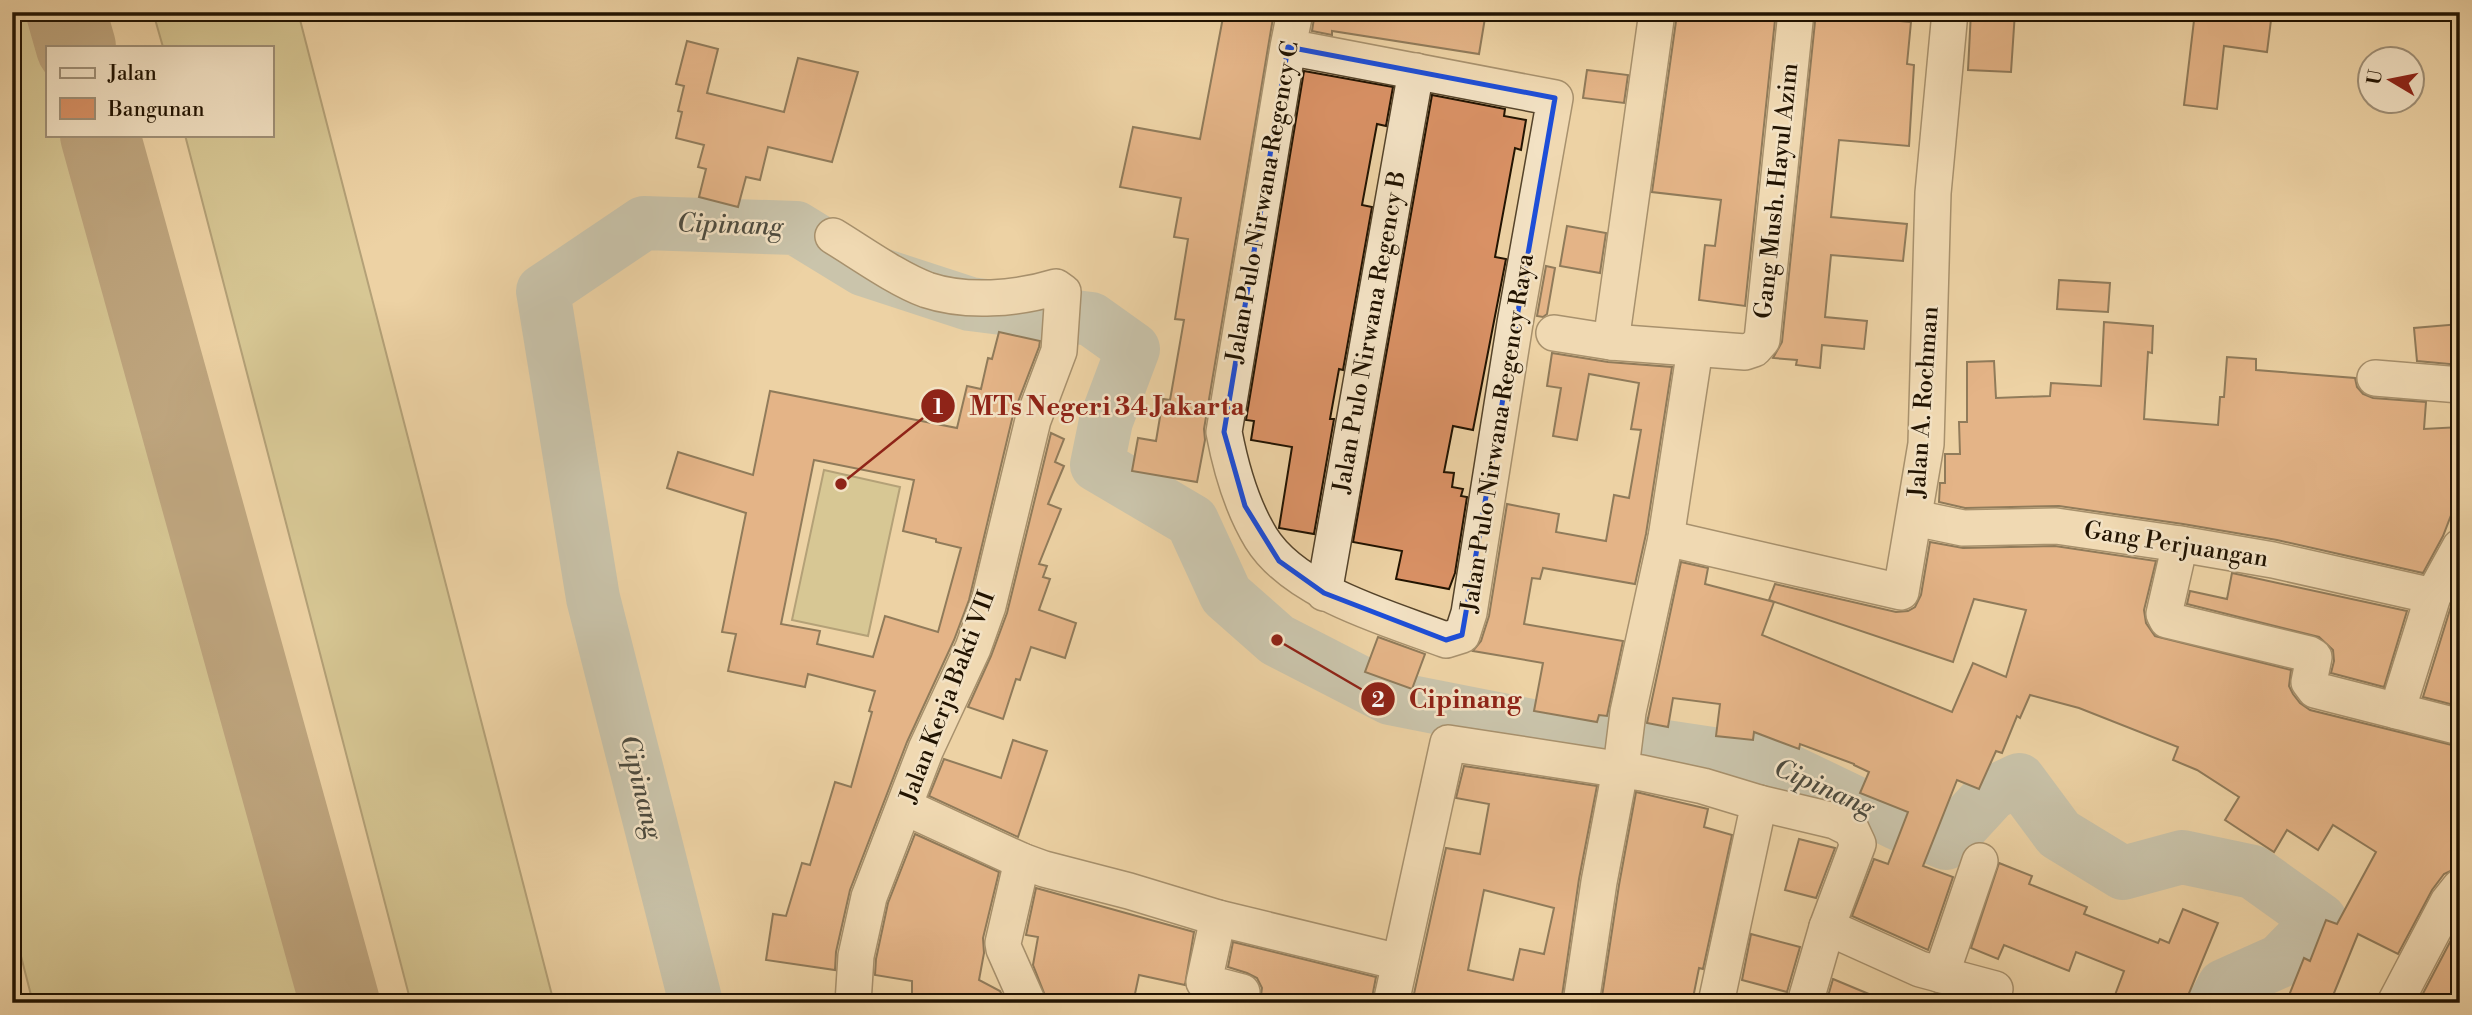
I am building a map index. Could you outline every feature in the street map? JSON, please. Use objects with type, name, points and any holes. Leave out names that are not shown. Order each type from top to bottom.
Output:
[{"type":"street","name":"Jalan Pulo Nirwana Regency C","points":[[1224,432],[1295,12]]},
{"type":"street","points":[[1611,342],[1657,12]]},
{"type":"street","name":"Gang Mush. Hayul Azim","points":[[1695,349],[1745,352],[1754,349],[1762,340],[1796,12]]},
{"type":"street","name":"Jalan A. Rochman","points":[[1666,538],[1901,592],[1926,521],[1933,194],[1950,12]]},
{"type":"street","points":[[1288,47],[1416,71]]},
{"type":"street","name":"Jalan Pulo Nirwana Regency Raya","points":[[1224,432],[1232,474],[1261,539],[1279,561],[1324,593],[1446,640],[1462,635],[1469,613],[1515,323],[1555,98],[1416,71]]},
{"type":"street","name":"Jalan Pulo Nirwana Regency B","points":[[1324,593],[1416,71]]},
{"type":"street","name":"Jalan Kerja Bakti VII","points":[[833,236],[879,265],[927,290],[974,297],[1038,293],[1056,287],[1063,292],[1059,351],[1033,420],[988,606],[973,648],[926,749],[869,897],[856,956],[853,1003]]},
{"type":"street","points":[[1553,333],[1611,342],[1695,349],[1666,538],[1628,712],[1598,882],[1581,1003]]},
{"type":"street","points":[[2375,378],[2460,385]]},
{"type":"street","name":"Gang Perjuangan","points":[[1926,521],[1963,528],[2056,526],[2180,544],[2444,589]]},
{"type":"street","points":[[2180,544],[2164,614],[2167,620],[2309,654],[2314,656],[2309,682],[2315,691],[2460,727]]},
{"type":"street","points":[[2396,711],[2460,547]]},
{"type":"street","points":[[1391,1003],[1448,743],[1620,765],[1835,821],[1851,829],[1858,844],[1827,927],[1804,1003]]},
{"type":"street","points":[[1716,1003],[1759,803]]},
{"type":"street","points":[[905,807],[1022,861],[1218,918],[1399,962]]},
{"type":"street","points":[[1022,861],[1003,943],[1028,1003]]},
{"type":"street","points":[[1941,975],[1980,861]]},
{"type":"street","points":[[2395,1003],[2448,902],[2460,887]]},
{"type":"street","points":[[1218,918],[1204,982],[1242,992],[1239,1003]]},
{"type":"street","points":[[1827,927],[1920,968],[2002,998]]},
{"type":"highlighted area","points":[[1288,47],[1555,98],[1462,635],[1446,640],[1324,593],[1279,561],[1245,506],[1224,432]]},
{"type":"shaded area","points":[[12,12],[66,12],[76,46],[46,46],[46,136],[100,136],[340,1003],[33,1003],[12,921]]},
{"type":"shaded area","points":[[153,12],[298,12],[554,1003],[411,1003],[185,136],[273,136],[273,46],[163,46]]},
{"type":"shaded area","points":[[824,470],[900,487],[868,636],[792,620]]},
{"type":"building","points":[[1224,12],[1274,12],[1197,482],[1132,471],[1138,438],[1156,441],[1163,399],[1170,400],[1184,320],[1175,319],[1188,239],[1174,237],[1181,198],[1120,187],[1133,127],[1200,139]]},
{"type":"building","points":[[1315,12],[1486,12],[1479,54],[1332,31],[1332,35],[1312,31]]},
{"type":"building","points":[[1706,12],[1742,12],[1741,16],[1775,20],[1745,306],[1699,300],[1705,245],[1715,246],[1721,200],[1652,192],[1677,14],[1706,18]]},
{"type":"building","points":[[1816,12],[1846,12],[1846,16],[1911,22],[1907,64],[1914,65],[1909,146],[1839,140],[1831,217],[1907,224],[1903,261],[1831,255],[1825,317],[1867,321],[1864,349],[1822,345],[1820,368],[1796,365],[1797,360],[1773,358],[1782,342]]},
{"type":"building","points":[[1971,12],[2015,12],[2011,72],[1968,70]]},
{"type":"building","points":[[2195,12],[2272,12],[2267,52],[2224,46],[2217,109],[2184,105]]},
{"type":"building","points":[[687,41],[718,49],[707,93],[784,112],[798,58],[858,72],[832,162],[768,147],[760,180],[746,177],[738,207],[699,197],[706,169],[698,167],[704,145],[676,138],[682,112],[678,111],[684,86],[676,84]]},
{"type":"building","points":[[1587,70],[1628,75],[1624,103],[1583,98]]},
{"type":"building","points":[[1304,71],[1393,87],[1386,126],[1377,124],[1362,205],[1372,207],[1343,370],[1339,369],[1330,419],[1334,419],[1314,534],[1279,528],[1292,447],[1251,440],[1254,421],[1246,420]]},
{"type":"building","points":[[1432,95],[1505,109],[1504,116],[1526,120],[1521,150],[1515,148],[1495,257],[1506,259],[1473,430],[1453,426],[1444,472],[1454,473],[1452,487],[1463,489],[1461,496],[1467,497],[1455,573],[1449,589],[1396,579],[1402,551],[1353,542]]},
{"type":"building","points":[[1567,226],[1606,233],[1600,273],[1560,266]]},
{"type":"building","points":[[1546,266],[1555,268],[1547,314],[1543,317],[1537,316]]},
{"type":"building","points":[[2059,280],[2110,283],[2108,312],[2057,309]]},
{"type":"building","points":[[2104,322],[2153,326],[2152,353],[2148,352],[2144,419],[2218,425],[2220,397],[2224,397],[2227,357],[2256,359],[2256,370],[2355,378],[2357,387],[2363,394],[2373,398],[2426,402],[2424,429],[2460,427],[2460,492],[2443,536],[2423,573],[2277,540],[2183,524],[2059,506],[1965,508],[1939,502],[1940,483],[1945,483],[1945,454],[1960,454],[1959,422],[1967,422],[1967,362],[1994,361],[1996,398],[2050,396],[2051,383],[2101,386]]},
{"type":"building","points":[[2460,324],[2460,365],[2417,361],[2414,328]]},
{"type":"building","points":[[999,332],[1040,341],[1013,415],[969,600],[954,640],[907,742],[850,890],[836,952],[835,970],[766,960],[773,914],[786,916],[802,863],[810,865],[835,782],[851,787],[872,712],[869,711],[875,691],[808,674],[805,687],[728,671],[736,634],[722,632],[746,513],[667,488],[678,452],[753,475],[770,391],[957,428],[967,386],[981,389],[988,358],[992,359]],"holes":[[[814,460],[914,480],[903,531],[961,548],[938,632],[885,616],[873,657],[817,644],[820,631],[781,624]]]},
{"type":"building","points":[[1552,353],[1608,362],[1672,367],[1646,534],[1635,584],[1543,568],[1540,579],[1532,578],[1524,624],[1623,641],[1607,716],[1599,715],[1597,722],[1534,711],[1543,663],[1473,651],[1481,641],[1489,616],[1507,504],[1559,514],[1556,532],[1606,541],[1614,495],[1629,498],[1641,430],[1631,429],[1639,383],[1589,374],[1577,440],[1553,436],[1561,388],[1547,386]]},
{"type":"building","points":[[1051,433],[1064,439],[1055,462],[1064,466],[1048,504],[1061,509],[1039,564],[1047,566],[1043,577],[1050,579],[1039,610],[1076,623],[1065,658],[1031,647],[1020,680],[1016,679],[1003,719],[968,707],[1007,613]]},
{"type":"building","points":[[1930,542],[1963,548],[2055,546],[2156,561],[2144,610],[2146,623],[2155,636],[2291,670],[2289,686],[2300,703],[2310,710],[2460,747],[2460,863],[2457,868],[2444,874],[2432,890],[2398,954],[2358,934],[2330,1003],[2286,1003],[2304,958],[2310,961],[2326,920],[2337,924],[2376,852],[2333,825],[2318,850],[2287,830],[2274,852],[2225,820],[2239,797],[2197,770],[2173,760],[2178,747],[2079,708],[2030,695],[2020,718],[2017,716],[2002,753],[1996,751],[1979,789],[1957,780],[1923,866],[1953,877],[1928,950],[1852,916],[1874,859],[1888,864],[1908,812],[1860,793],[1869,772],[1800,744],[1799,749],[1754,732],[1753,740],[1716,736],[1720,704],[1673,698],[1668,727],[1647,723],[1681,562],[1708,568],[1705,584],[1774,602],[1762,635],[1952,712],[1973,663],[2006,677],[2026,610],[1974,599],[1953,662],[1769,600],[1775,584],[1896,612],[1908,611],[1915,607],[1921,595]]},
{"type":"building","points":[[2232,573],[2407,611],[2384,687],[2331,673],[2333,650],[2319,637],[2187,604],[2190,591],[2227,599]]},
{"type":"building","points":[[2452,603],[2460,604],[2460,677],[2454,705],[2423,697]]},
{"type":"building","points":[[1378,637],[1425,654],[1412,689],[1365,672]]},
{"type":"building","points":[[1013,740],[1047,751],[1018,837],[929,796],[944,759],[1001,778]]},
{"type":"building","points":[[1464,766],[1597,786],[1579,879],[1561,1003],[1412,1003],[1446,848],[1480,854],[1489,804],[1456,798]],"holes":[[[1484,890],[1554,908],[1544,954],[1520,949],[1513,980],[1468,970]]]},
{"type":"building","points":[[1636,792],[1708,809],[1704,827],[1732,835],[1703,969],[1699,968],[1692,1003],[1601,1003]]},
{"type":"building","points":[[915,834],[999,872],[983,938],[984,953],[979,980],[1000,991],[1006,1003],[912,1003],[912,981],[875,975],[888,903]]},
{"type":"building","points":[[1799,839],[1835,848],[1816,898],[1785,890]]},
{"type":"building","points":[[1999,863],[2032,876],[2029,884],[2087,907],[2084,914],[2158,943],[2160,939],[2169,943],[2183,909],[2218,923],[2185,1003],[2112,1003],[2124,971],[2076,952],[2069,971],[2004,945],[1998,959],[1971,948]]},
{"type":"building","points":[[1036,888],[1194,932],[1185,985],[1139,975],[1133,1003],[1048,1003],[1033,965],[1038,937],[1026,935]]},
{"type":"building","points":[[2460,923],[2460,990],[2453,1003],[2418,1003]]},
{"type":"building","points":[[1751,934],[1800,947],[1787,992],[1742,980]]},
{"type":"building","points":[[1233,942],[1376,977],[1371,1003],[1260,1003],[1262,988],[1257,978],[1228,967]]},
{"type":"building","points":[[1833,979],[1888,1002],[1888,1003],[1826,1003]]},
{"type":"waterway","name":"Cipinang","points":[[696,1003],[593,598],[543,291],[644,223],[796,228],[863,269],[970,304],[1091,319],[1133,349],[1106,421],[1097,465],[1192,521],[1226,595],[1277,640],[1390,698],[1552,730],[1772,763],[1899,824],[1946,843],[1992,793],[2019,780],[2059,834],[2123,873],[2182,857],[2253,872],[2320,920],[2280,961],[2224,986],[2215,1003]]},
{"type":"taxiway","points":[[66,12],[76,46]]},
{"type":"taxiway","points":[[100,136],[340,1003]]},
{"type":"place","name":"MTs Negeri 34 Jakarta","points":[[841,484]]},
{"type":"place","name":"Cipinang","points":[[1277,640]]}]
